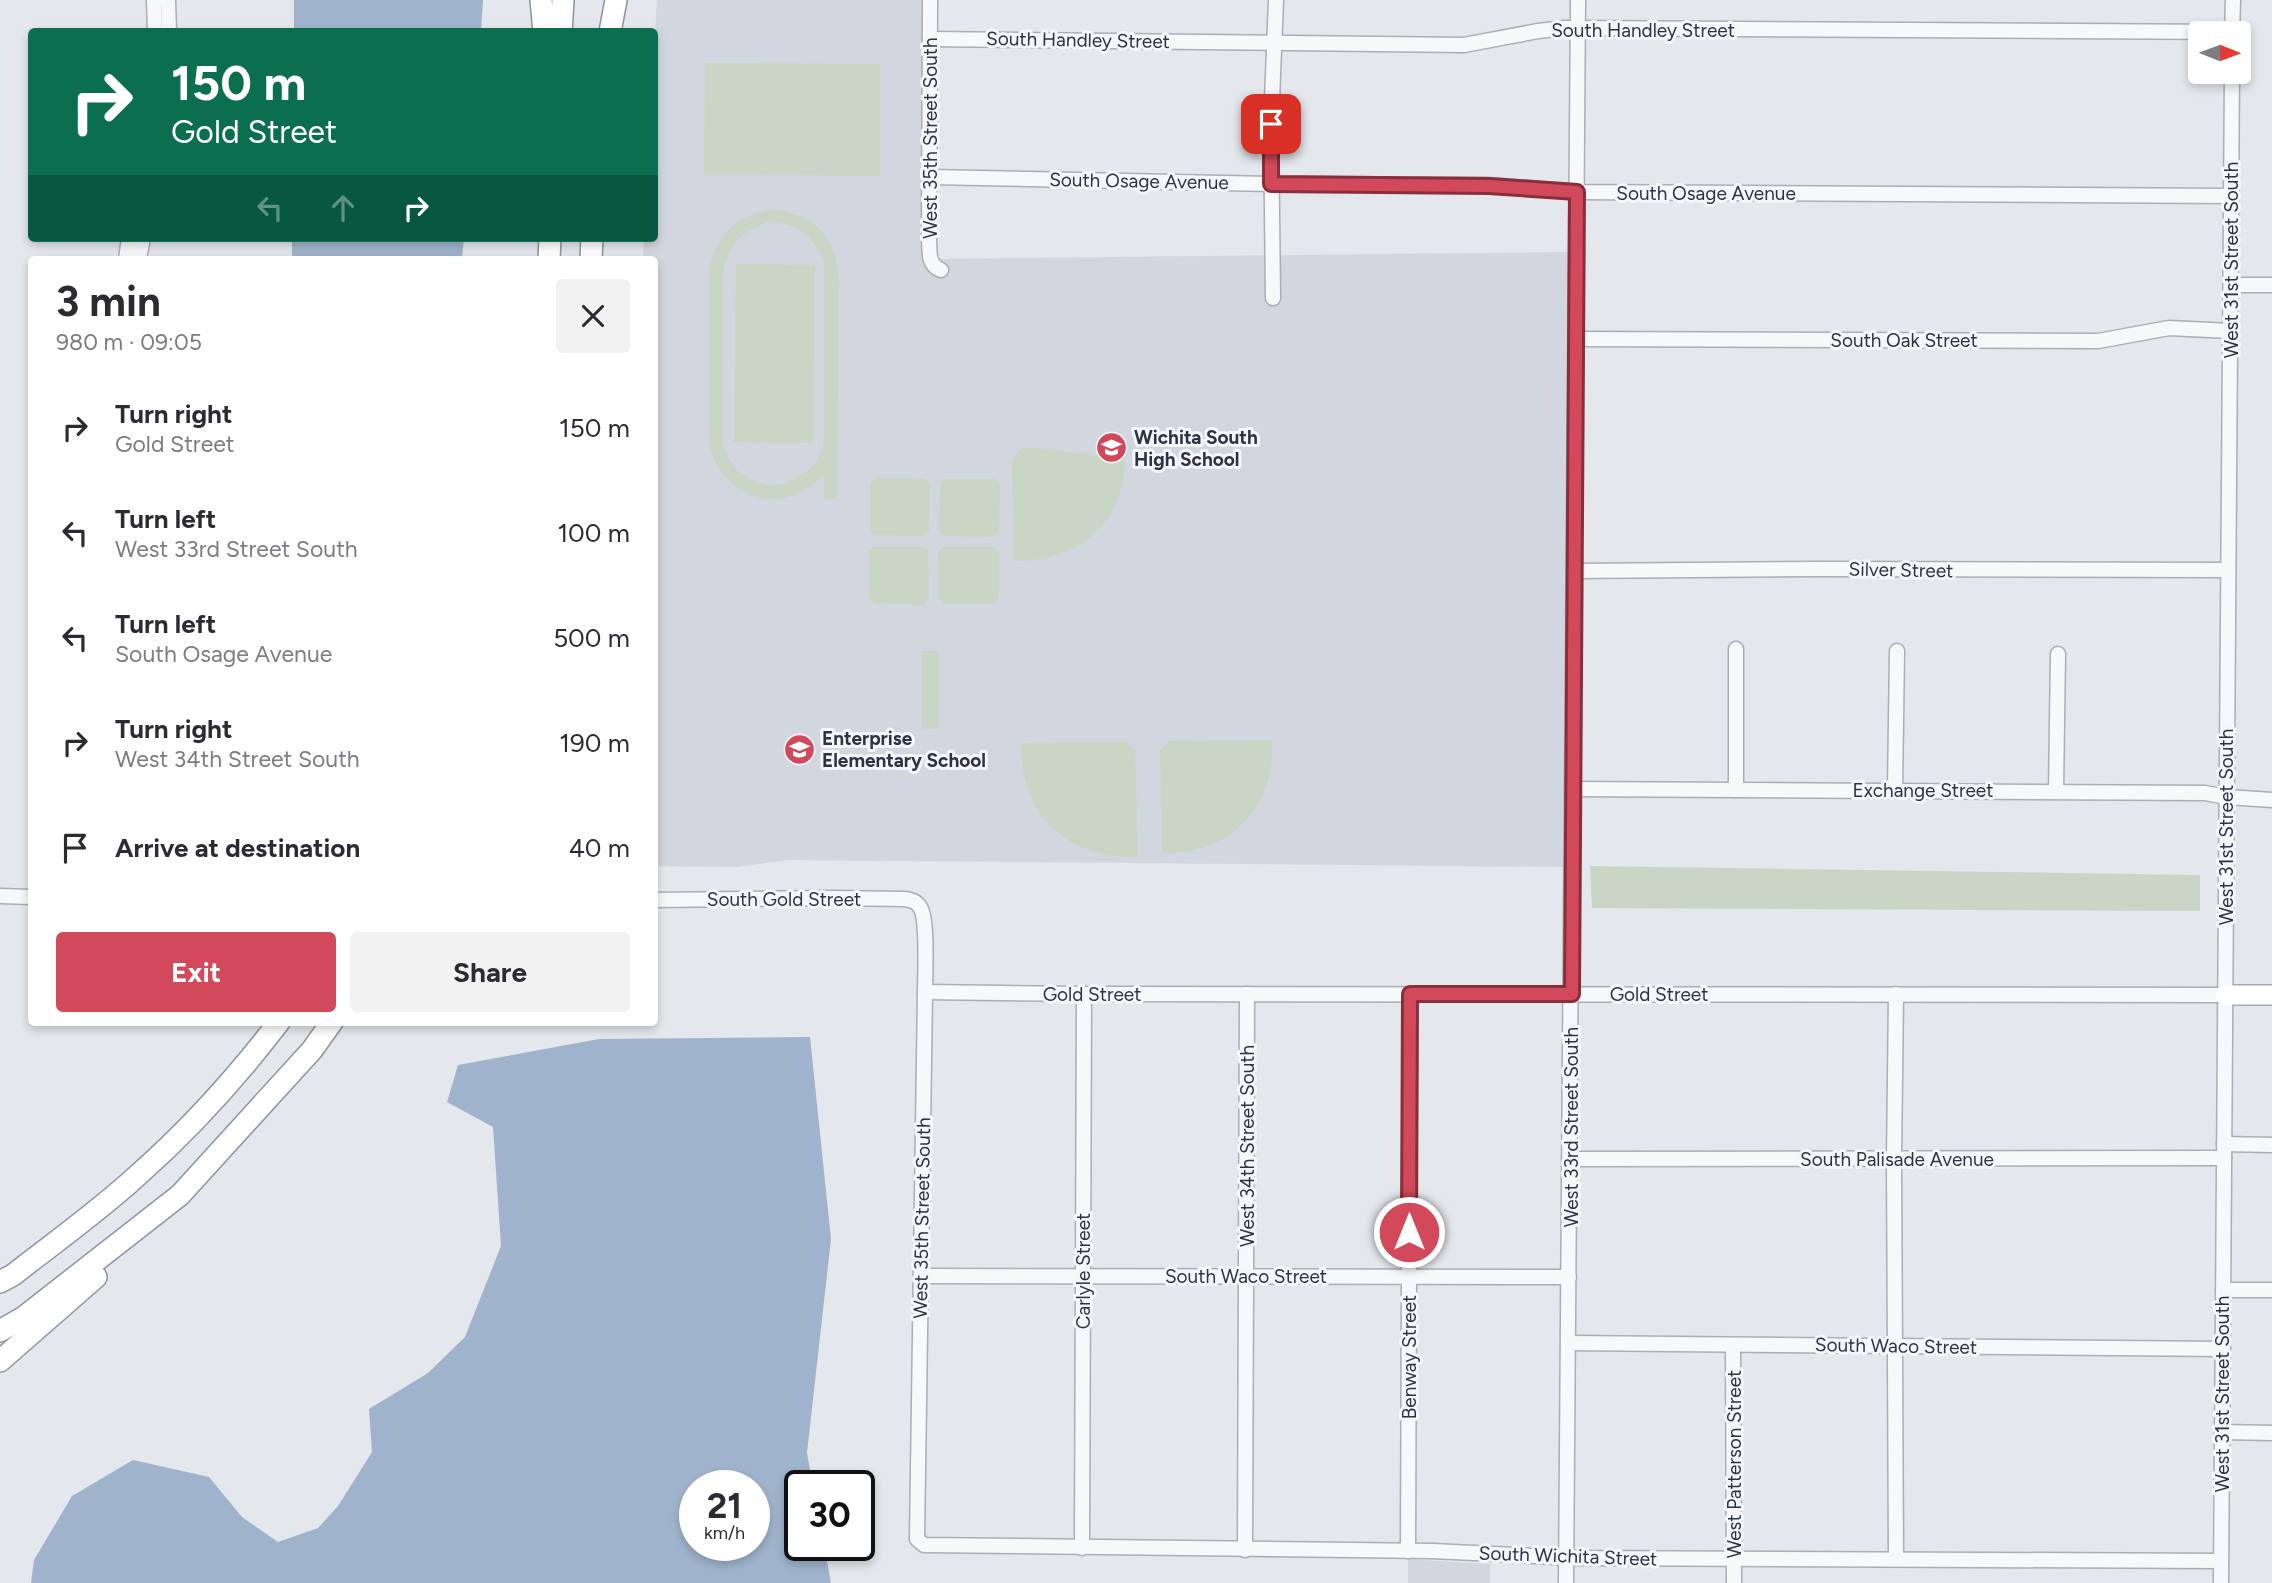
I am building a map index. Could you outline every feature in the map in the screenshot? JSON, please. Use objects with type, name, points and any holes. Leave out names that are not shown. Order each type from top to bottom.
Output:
[{"type":"highway","points":[[541,0],[544,28]]},
{"type":"highway","points":[[561,28],[563,0]]},
{"type":"highway","points":[[603,28],[604,0]]},
{"type":"highway","points":[[611,28],[616,0]]},
{"type":"highway","points":[[0,1282],[13,1275],[138,1176],[197,1118],[247,1063],[276,1026]]},
{"type":"highway","points":[[0,1331],[24,1317],[180,1195],[312,1050],[329,1026]]},
{"type":"highway","points":[[0,1361],[100,1274],[153,1217]]},
{"type":"highway","points":[[0,1266],[73,1227]]},
{"type":"main road","points":[[2225,995],[2272,995]]},
{"type":"street","points":[[154,0],[155,28]]},
{"type":"street","points":[[168,0],[169,28]]},
{"type":"street","name":"West 35th Street South","points":[[930,0],[930,261],[935,268],[941,270]]},
{"type":"street","points":[[1273,298],[1271,184],[1276,0]]},
{"type":"street","name":"West 33rd Street South","points":[[1566,1583],[1578,0]]},
{"type":"street","points":[[2232,21],[2233,0]]},
{"type":"street","name":"South Handley Street","points":[[930,39],[1464,45],[1538,30],[1578,29],[2188,33]]},
{"type":"street","name":"West 31st Street South","points":[[2221,1583],[2232,84]]},
{"type":"street","name":"South Osage Avenue","points":[[929,177],[1489,186],[1577,192],[2231,195]]},
{"type":"street","points":[[2231,285],[2272,285]]},
{"type":"street","name":"South Oak Street","points":[[1576,339],[2098,341],[2161,329],[2230,331]]},
{"type":"street","name":"Silver Street","points":[[1575,571],[2228,570]]},
{"type":"street","points":[[1736,790],[1737,649]]},
{"type":"street","points":[[1895,790],[1897,651]]},
{"type":"street","points":[[2056,790],[2058,654]]},
{"type":"street","name":"Exchange Street","points":[[1573,789],[2056,790],[2204,793],[2272,800]]},
{"type":"street","points":[[0,896],[28,897]]},
{"type":"street","name":"South Gold Street","points":[[658,900],[830,898],[914,901]]},
{"type":"street","name":"West 35th Street South","points":[[914,901],[922,909],[923,915],[925,992],[917,1539]]},
{"type":"street","name":"Gold Street","points":[[925,992],[2225,995]]},
{"type":"street","name":"Carlyle Street","points":[[1082,1548],[1084,994]]},
{"type":"street","name":"West 34th Street South","points":[[1245,1550],[1247,994]]},
{"type":"street","name":"Benway Street","points":[[1408,1551],[1410,994]]},
{"type":"street","points":[[1896,995],[1896,1559]]},
{"type":"street","name":"South Palisade Avenue","points":[[1570,1159],[1894,1159],[2224,1151],[2272,1144]]},
{"type":"street","name":"South Waco Street","points":[[922,1276],[1569,1277]]},
{"type":"street","points":[[2223,1290],[2272,1290]]},
{"type":"street","name":"South Waco Street","points":[[1569,1343],[2223,1349]]},
{"type":"street","name":"West Patterson Street","points":[[1733,1345],[1734,1583]]},
{"type":"street","points":[[2222,1432],[2272,1433]]},
{"type":"street","name":"South Wichita Street","points":[[917,1539],[927,1546],[1408,1551],[1567,1558],[2221,1560]]},
{"type":"shaded area","name":"Wichita South High School","points":[[657,0],[923,0],[923,259],[1569,252],[1566,867],[788,860],[735,867],[658,866],[658,256],[643,256],[644,242],[658,242],[658,28],[655,28]]},
{"type":"shaded area","points":[[1408,1559],[1490,1564],[1490,1583],[1408,1583]]},
{"type":"green space","points":[[705,63],[880,64],[880,176],[704,174]]},
{"type":"green space","points":[[769,210],[784,212],[809,221],[827,238],[837,263],[837,498],[824,499],[824,475],[792,496],[778,499],[750,495],[719,469],[709,443],[709,271],[722,238],[736,223]],"holes":[[[770,222],[803,232],[824,260],[824,437],[820,453],[812,467],[798,477],[775,485],[753,481],[744,475],[723,446],[723,273],[732,247],[744,234]]]},
{"type":"green space","points":[[736,264],[815,265],[813,443],[734,442]]},
{"type":"green space","points":[[1023,447],[1125,458],[1123,482],[1116,502],[1093,535],[1058,554],[1014,561],[1012,459]]},
{"type":"green space","points":[[875,478],[925,479],[930,484],[929,531],[923,536],[874,535],[870,531],[870,483]]},
{"type":"green space","points":[[945,479],[995,479],[1000,485],[999,531],[993,537],[945,536],[939,531],[940,484]]},
{"type":"green space","points":[[874,547],[925,547],[928,552],[929,598],[923,605],[875,603],[869,598],[869,551]]},
{"type":"green space","points":[[944,547],[994,547],[999,552],[999,598],[993,604],[944,604],[939,598],[938,552]]},
{"type":"green space","points":[[921,651],[939,651],[939,729],[922,729]]},
{"type":"green space","points":[[1272,740],[1271,765],[1266,787],[1244,823],[1227,836],[1208,845],[1186,851],[1162,853],[1160,751],[1169,741]]},
{"type":"green space","points":[[1126,742],[1135,750],[1138,857],[1114,856],[1081,847],[1051,827],[1032,798],[1022,763],[1021,743]]},
{"type":"green space","points":[[1590,866],[2200,875],[2200,911],[1592,908]]},
{"type":"water","points":[[294,0],[483,0],[481,28],[294,28]]},
{"type":"water","points":[[292,242],[464,242],[462,256],[292,256]]},
{"type":"water","points":[[810,1037],[831,1239],[807,1453],[810,1470],[784,1470],[784,1561],[827,1561],[831,1583],[31,1583],[34,1560],[72,1496],[133,1460],[209,1477],[242,1517],[278,1542],[318,1528],[338,1506],[372,1452],[369,1409],[428,1373],[465,1337],[501,1246],[493,1127],[447,1102],[458,1065],[599,1039]]},
{"type":"place","name":"Wichita South High School","points":[[1111,448]]},
{"type":"place","name":"Enterprise Elementary School","points":[[799,749]]},
{"type":"route","points":[[1271,124],[1271,184],[1439,184],[1577,192],[1572,994],[1410,994],[1409,1232]]}]
